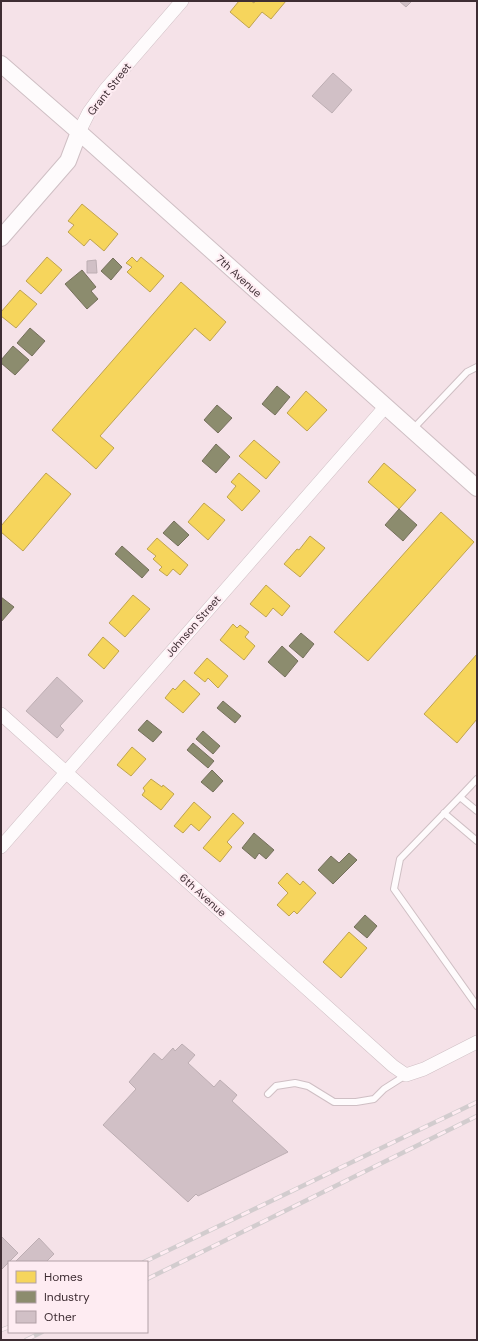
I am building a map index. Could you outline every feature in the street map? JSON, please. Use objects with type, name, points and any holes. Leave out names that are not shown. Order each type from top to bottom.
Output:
[{"type":"street","name":"Grant Street","points":[[1,238],[68,161],[88,112],[105,90],[182,1]]},
{"type":"street","name":"7th Avenue","points":[[1,64],[477,488]]},
{"type":"street","name":"Johnson Street","points":[[1,847],[386,406]]},
{"type":"street","name":"6th Avenue","points":[[1,714],[393,1066],[406,1075]]},
{"type":"street","points":[[406,1075],[424,1069],[477,1042]]},
{"type":"lane","points":[[412,430],[467,372],[477,366]]},
{"type":"lane","points":[[477,779],[400,859],[394,889],[477,1006]]},
{"type":"lane","points":[[460,797],[477,811]]},
{"type":"lane","points":[[444,814],[476,842]]},
{"type":"lane","points":[[268,1094],[276,1086],[295,1083],[308,1086],[334,1102],[356,1102],[374,1099],[384,1089],[406,1075]]},
{"type":"building: Homes","points":[[239,1],[251,1],[254,3],[255,1],[286,1],[271,19],[262,12],[249,28],[230,12]]},
{"type":"building: Homes","points":[[82,204],[118,234],[104,251],[90,239],[84,246],[68,232],[74,225],[68,221]]},
{"type":"building: Homes","points":[[47,257],[62,270],[41,294],[26,281]]},
{"type":"building: Homes","points":[[132,257],[137,262],[141,257],[164,276],[150,292],[127,272],[132,267],[126,263]]},
{"type":"building: Homes","points":[[181,282],[226,322],[210,341],[195,328],[100,436],[114,448],[96,469],[52,430]]},
{"type":"building: Homes","points":[[20,290],[37,304],[16,328],[1,316],[1,312]]},
{"type":"building: Homes","points":[[306,391],[327,410],[307,431],[287,413]]},
{"type":"building: Homes","points":[[254,440],[280,462],[266,479],[239,456]]},
{"type":"building: Homes","points":[[384,463],[416,490],[399,509],[368,482]]},
{"type":"building: Homes","points":[[46,473],[71,494],[23,551],[1,532],[1,526]]},
{"type":"building: Homes","points":[[239,473],[260,491],[242,511],[227,497],[236,486],[231,482]]},
{"type":"building: Homes","points":[[204,503],[225,520],[208,540],[188,522]]},
{"type":"building: Homes","points":[[441,512],[474,542],[368,661],[334,632]]},
{"type":"building: Homes","points":[[310,536],[325,548],[300,577],[284,564],[297,549],[299,550]]},
{"type":"building: Homes","points":[[157,538],[188,565],[180,575],[173,569],[167,576],[159,570],[162,567],[153,559],[156,556],[147,549]]},
{"type":"building: Homes","points":[[266,585],[290,606],[282,616],[273,608],[266,617],[250,604]]},
{"type":"building: Homes","points":[[133,595],[150,609],[125,637],[109,623]]},
{"type":"building: Homes","points":[[233,624],[237,628],[240,625],[249,632],[245,637],[255,646],[244,660],[220,640]]},
{"type":"building: Homes","points":[[103,637],[119,651],[104,669],[88,655]]},
{"type":"building: Homes","points":[[477,654],[477,719],[457,743],[424,714]]},
{"type":"building: Homes","points":[[207,658],[228,676],[218,688],[208,678],[205,682],[194,673]]},
{"type":"building: Homes","points":[[184,680],[200,694],[183,713],[165,698],[173,688],[175,690]]},
{"type":"building: Homes","points":[[132,747],[146,759],[131,776],[117,765]]},
{"type":"building: Homes","points":[[151,779],[162,787],[163,785],[174,794],[161,810],[142,795],[145,791],[143,788]]},
{"type":"building: Homes","points":[[194,802],[211,817],[199,831],[191,824],[183,833],[174,826]]},
{"type":"building: Homes","points":[[233,813],[244,823],[227,842],[232,847],[220,862],[203,848]]},
{"type":"building: Homes","points":[[287,873],[300,885],[303,881],[316,893],[297,914],[294,911],[289,916],[277,905],[288,893],[278,883]]},
{"type":"building: Homes","points":[[349,932],[367,948],[341,978],[323,962]]},
{"type":"building: Industry","points":[[113,258],[122,267],[111,280],[101,271]]},
{"type":"building: Industry","points":[[82,270],[96,287],[91,291],[98,299],[87,309],[65,284]]},
{"type":"building: Industry","points":[[30,328],[45,341],[32,356],[17,343]]},
{"type":"building: Industry","points":[[13,346],[29,360],[15,375],[1,363],[1,360]]},
{"type":"building: Industry","points":[[277,386],[290,397],[275,415],[262,404]]},
{"type":"building: Industry","points":[[217,405],[232,418],[218,433],[204,420]]},
{"type":"building: Industry","points":[[216,444],[230,457],[216,473],[202,461]]},
{"type":"building: Industry","points":[[399,509],[417,525],[403,541],[385,525]]},
{"type":"building: Industry","points":[[174,521],[189,535],[178,546],[163,533]]},
{"type":"building: Industry","points":[[122,546],[149,570],[142,578],[115,554]]},
{"type":"building: Industry","points":[[1,597],[14,607],[1,622]]},
{"type":"building: Industry","points":[[301,633],[314,644],[303,658],[289,646]]},
{"type":"building: Industry","points":[[282,646],[298,661],[285,677],[268,662]]},
{"type":"building: Industry","points":[[223,701],[241,716],[235,723],[217,708]]},
{"type":"building: Industry","points":[[147,720],[162,732],[153,742],[138,730]]},
{"type":"building: Industry","points":[[203,731],[220,746],[213,754],[196,739]]},
{"type":"building: Industry","points":[[193,743],[214,761],[208,768],[187,750]]},
{"type":"building: Industry","points":[[212,770],[223,781],[213,792],[201,782]]},
{"type":"building: Industry","points":[[254,833],[274,850],[266,859],[259,853],[255,859],[242,848]]},
{"type":"building: Industry","points":[[349,853],[357,860],[333,884],[318,870],[331,856],[339,863]]},
{"type":"building: Industry","points":[[365,915],[377,926],[367,938],[354,927]]},
{"type":"building: Other","points":[[399,1],[412,1],[406,7]]},
{"type":"building: Other","points":[[333,73],[352,90],[332,113],[312,96]]},
{"type":"building: Other","points":[[96,260],[97,273],[87,273],[87,261]]},
{"type":"building: Other","points":[[57,677],[83,701],[60,726],[64,730],[57,738],[26,711]]},
{"type":"building: Other","points":[[182,1044],[195,1055],[188,1063],[214,1087],[220,1080],[237,1095],[232,1101],[288,1152],[198,1196],[196,1194],[188,1202],[103,1125],[136,1089],[129,1082],[154,1053],[162,1060],[173,1048],[175,1051]]},
{"type":"building: Other","points":[[1,1236],[18,1253],[10,1261],[8,1261],[8,1263],[1,1270]]},
{"type":"building: Other","points":[[39,1238],[54,1254],[47,1261],[16,1261]]},
{"type":"railway","points":[[146,1261],[477,1102]]},
{"type":"railway","points":[[148,1279],[477,1116]]},
{"type":"railway","points":[[1,1330],[8,1327]]},
{"type":"railway","points":[[26,1340],[40,1333]]}]
